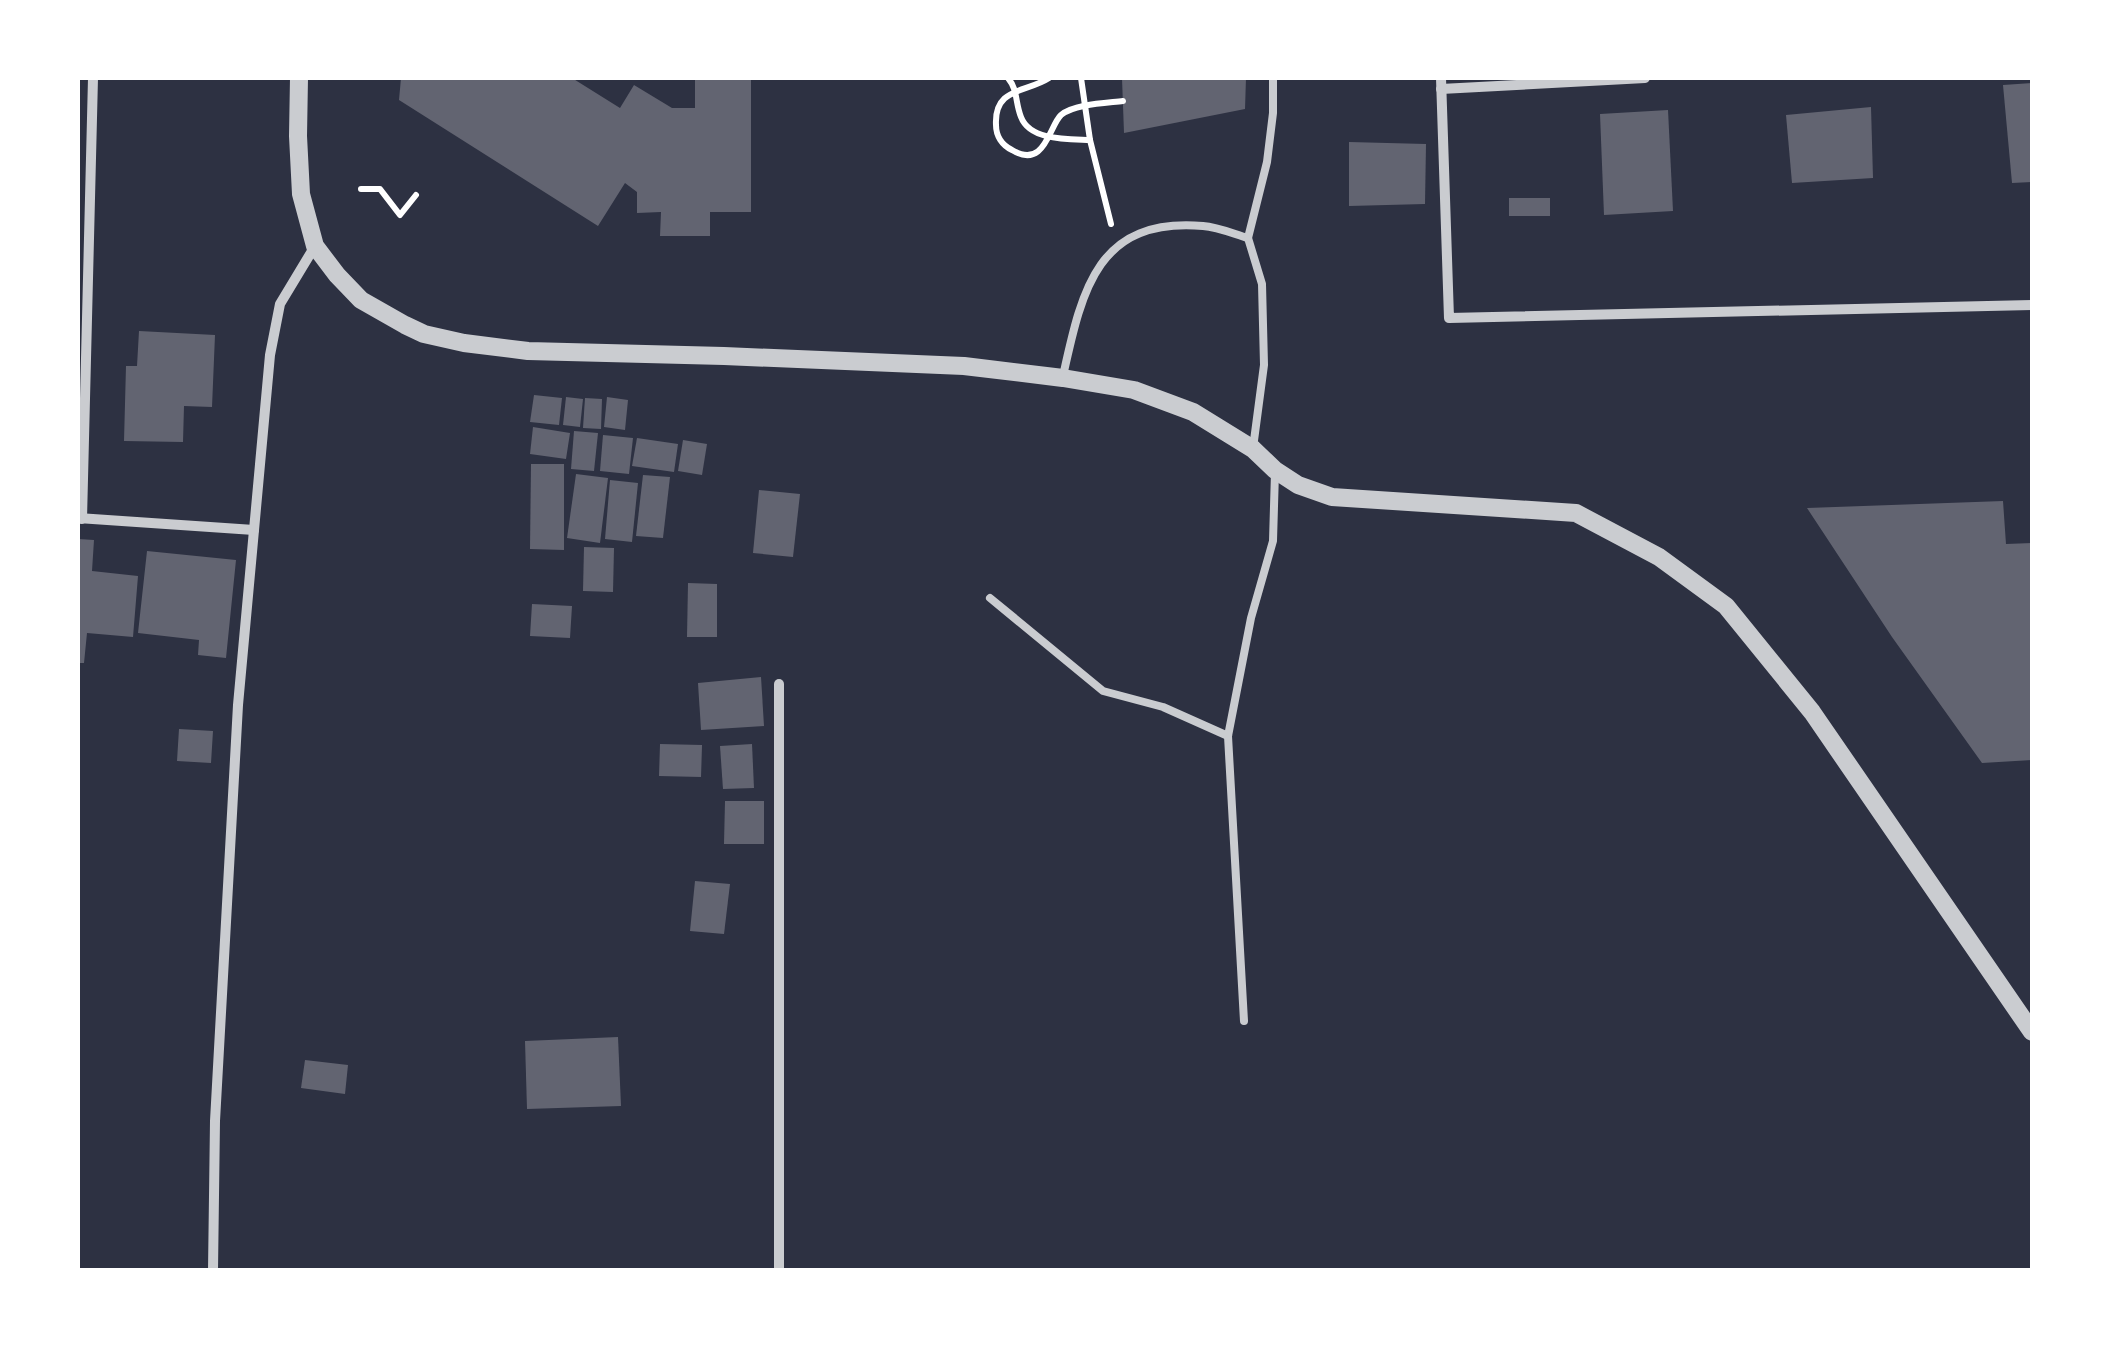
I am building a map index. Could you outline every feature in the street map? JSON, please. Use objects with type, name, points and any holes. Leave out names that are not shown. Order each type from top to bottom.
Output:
[{"type":"street","points":[[93,78],[80,518],[254,530]]},
{"type":"street","points":[[299,78],[301,194],[315,246],[362,300],[424,334],[464,344],[528,351],[964,366],[1063,378],[1134,390],[1194,412],[1253,449],[1298,485],[1332,497],[1576,512],[1659,558],[1726,606],[1812,712],[2032,1032]]},
{"type":"street","points":[[1645,78],[1441,83],[1449,318],[2032,305]]},
{"type":"street","points":[[213,1270],[217,1082],[238,705],[270,355],[280,304],[315,246]]},
{"type":"street","points":[[778,1270],[779,684]]},
{"type":"lane","points":[[1253,449],[1264,365],[1262,284],[1248,238],[1267,162],[1273,78]]},
{"type":"lane","points":[[1063,378],[1076,317],[1093,276],[1116,245],[1151,228],[1205,226],[1248,238]]},
{"type":"lane","points":[[1244,1022],[1228,736],[1251,618],[1273,541],[1275,470]]},
{"type":"lane","points":[[990,598],[1103,691],[1163,706],[1228,736]]},
{"type":"path","points":[[1008,78],[1016,90],[1022,121],[1033,131],[1090,140]]},
{"type":"path","points":[[1049,78],[1032,88],[1006,95],[999,106],[995,121],[998,136],[1006,147],[1020,155],[1035,153],[1049,141],[1059,117],[1067,112],[1123,100]]},
{"type":"path","points":[[1081,78],[1090,140],[1116,245]]},
{"type":"path","points":[[361,190],[380,188],[400,215],[416,195]]},
{"type":"building","points":[[401,78],[572,78],[620,108],[634,85],[672,108],[695,108],[695,78],[751,78],[751,212],[710,212],[710,236],[660,236],[661,212],[637,213],[637,192],[625,183],[598,226],[399,100]]},
{"type":"building","points":[[1122,78],[1246,78],[1245,109],[1124,133]]},
{"type":"building","points":[[2032,83],[2032,182],[2012,183],[2003,85]]},
{"type":"building","points":[[1871,107],[1873,178],[1792,183],[1786,115]]},
{"type":"building","points":[[1668,110],[1673,211],[1604,215],[1600,114]]},
{"type":"building","points":[[1349,142],[1426,144],[1425,204],[1349,206]]},
{"type":"building","points":[[1509,198],[1550,198],[1550,216],[1509,216]]},
{"type":"building","points":[[139,331],[215,335],[212,407],[184,406],[183,442],[124,441],[126,366],[137,366]]},
{"type":"building","points":[[534,395],[562,398],[559,425],[530,422]]},
{"type":"building","points":[[566,397],[583,399],[580,427],[563,425]]},
{"type":"building","points":[[607,397],[628,400],[625,430],[604,427]]},
{"type":"building","points":[[585,398],[602,399],[601,429],[583,428]]},
{"type":"building","points":[[533,427],[570,433],[566,459],[530,454]]},
{"type":"building","points":[[574,431],[598,433],[594,471],[571,469]]},
{"type":"building","points":[[603,435],[633,438],[629,474],[600,471]]},
{"type":"building","points":[[637,438],[678,444],[674,472],[632,466]]},
{"type":"building","points":[[683,440],[707,444],[702,475],[678,471]]},
{"type":"building","points":[[531,464],[564,464],[564,550],[530,549]]},
{"type":"building","points":[[576,474],[608,478],[600,543],[567,538]]},
{"type":"building","points":[[643,475],[670,477],[663,538],[636,536]]},
{"type":"building","points":[[610,480],[638,483],[632,542],[605,539]]},
{"type":"building","points":[[759,490],[800,494],[793,557],[753,553]]},
{"type":"building","points":[[2003,501],[2006,544],[2032,543],[2032,760],[1982,763],[1807,508]]},
{"type":"building","points":[[78,539],[94,540],[92,571],[138,576],[133,637],[87,633],[84,663],[78,663]]},
{"type":"building","points":[[584,547],[614,548],[613,592],[583,591]]},
{"type":"building","points":[[147,551],[236,560],[226,658],[198,655],[199,640],[138,633]]},
{"type":"building","points":[[688,583],[717,584],[717,637],[687,637]]},
{"type":"building","points":[[532,604],[572,606],[570,638],[530,636]]},
{"type":"building","points":[[761,677],[764,726],[701,730],[698,683]]},
{"type":"building","points":[[179,729],[213,731],[211,763],[177,761]]},
{"type":"building","points":[[660,744],[702,745],[701,777],[659,776]]},
{"type":"building","points":[[752,744],[754,788],[723,789],[720,746]]},
{"type":"building","points":[[725,801],[764,801],[764,844],[724,844]]},
{"type":"building","points":[[695,881],[730,884],[724,934],[690,931]]},
{"type":"building","points":[[618,1037],[621,1106],[527,1109],[525,1041]]},
{"type":"building","points":[[305,1060],[348,1065],[345,1094],[301,1088]]}]
